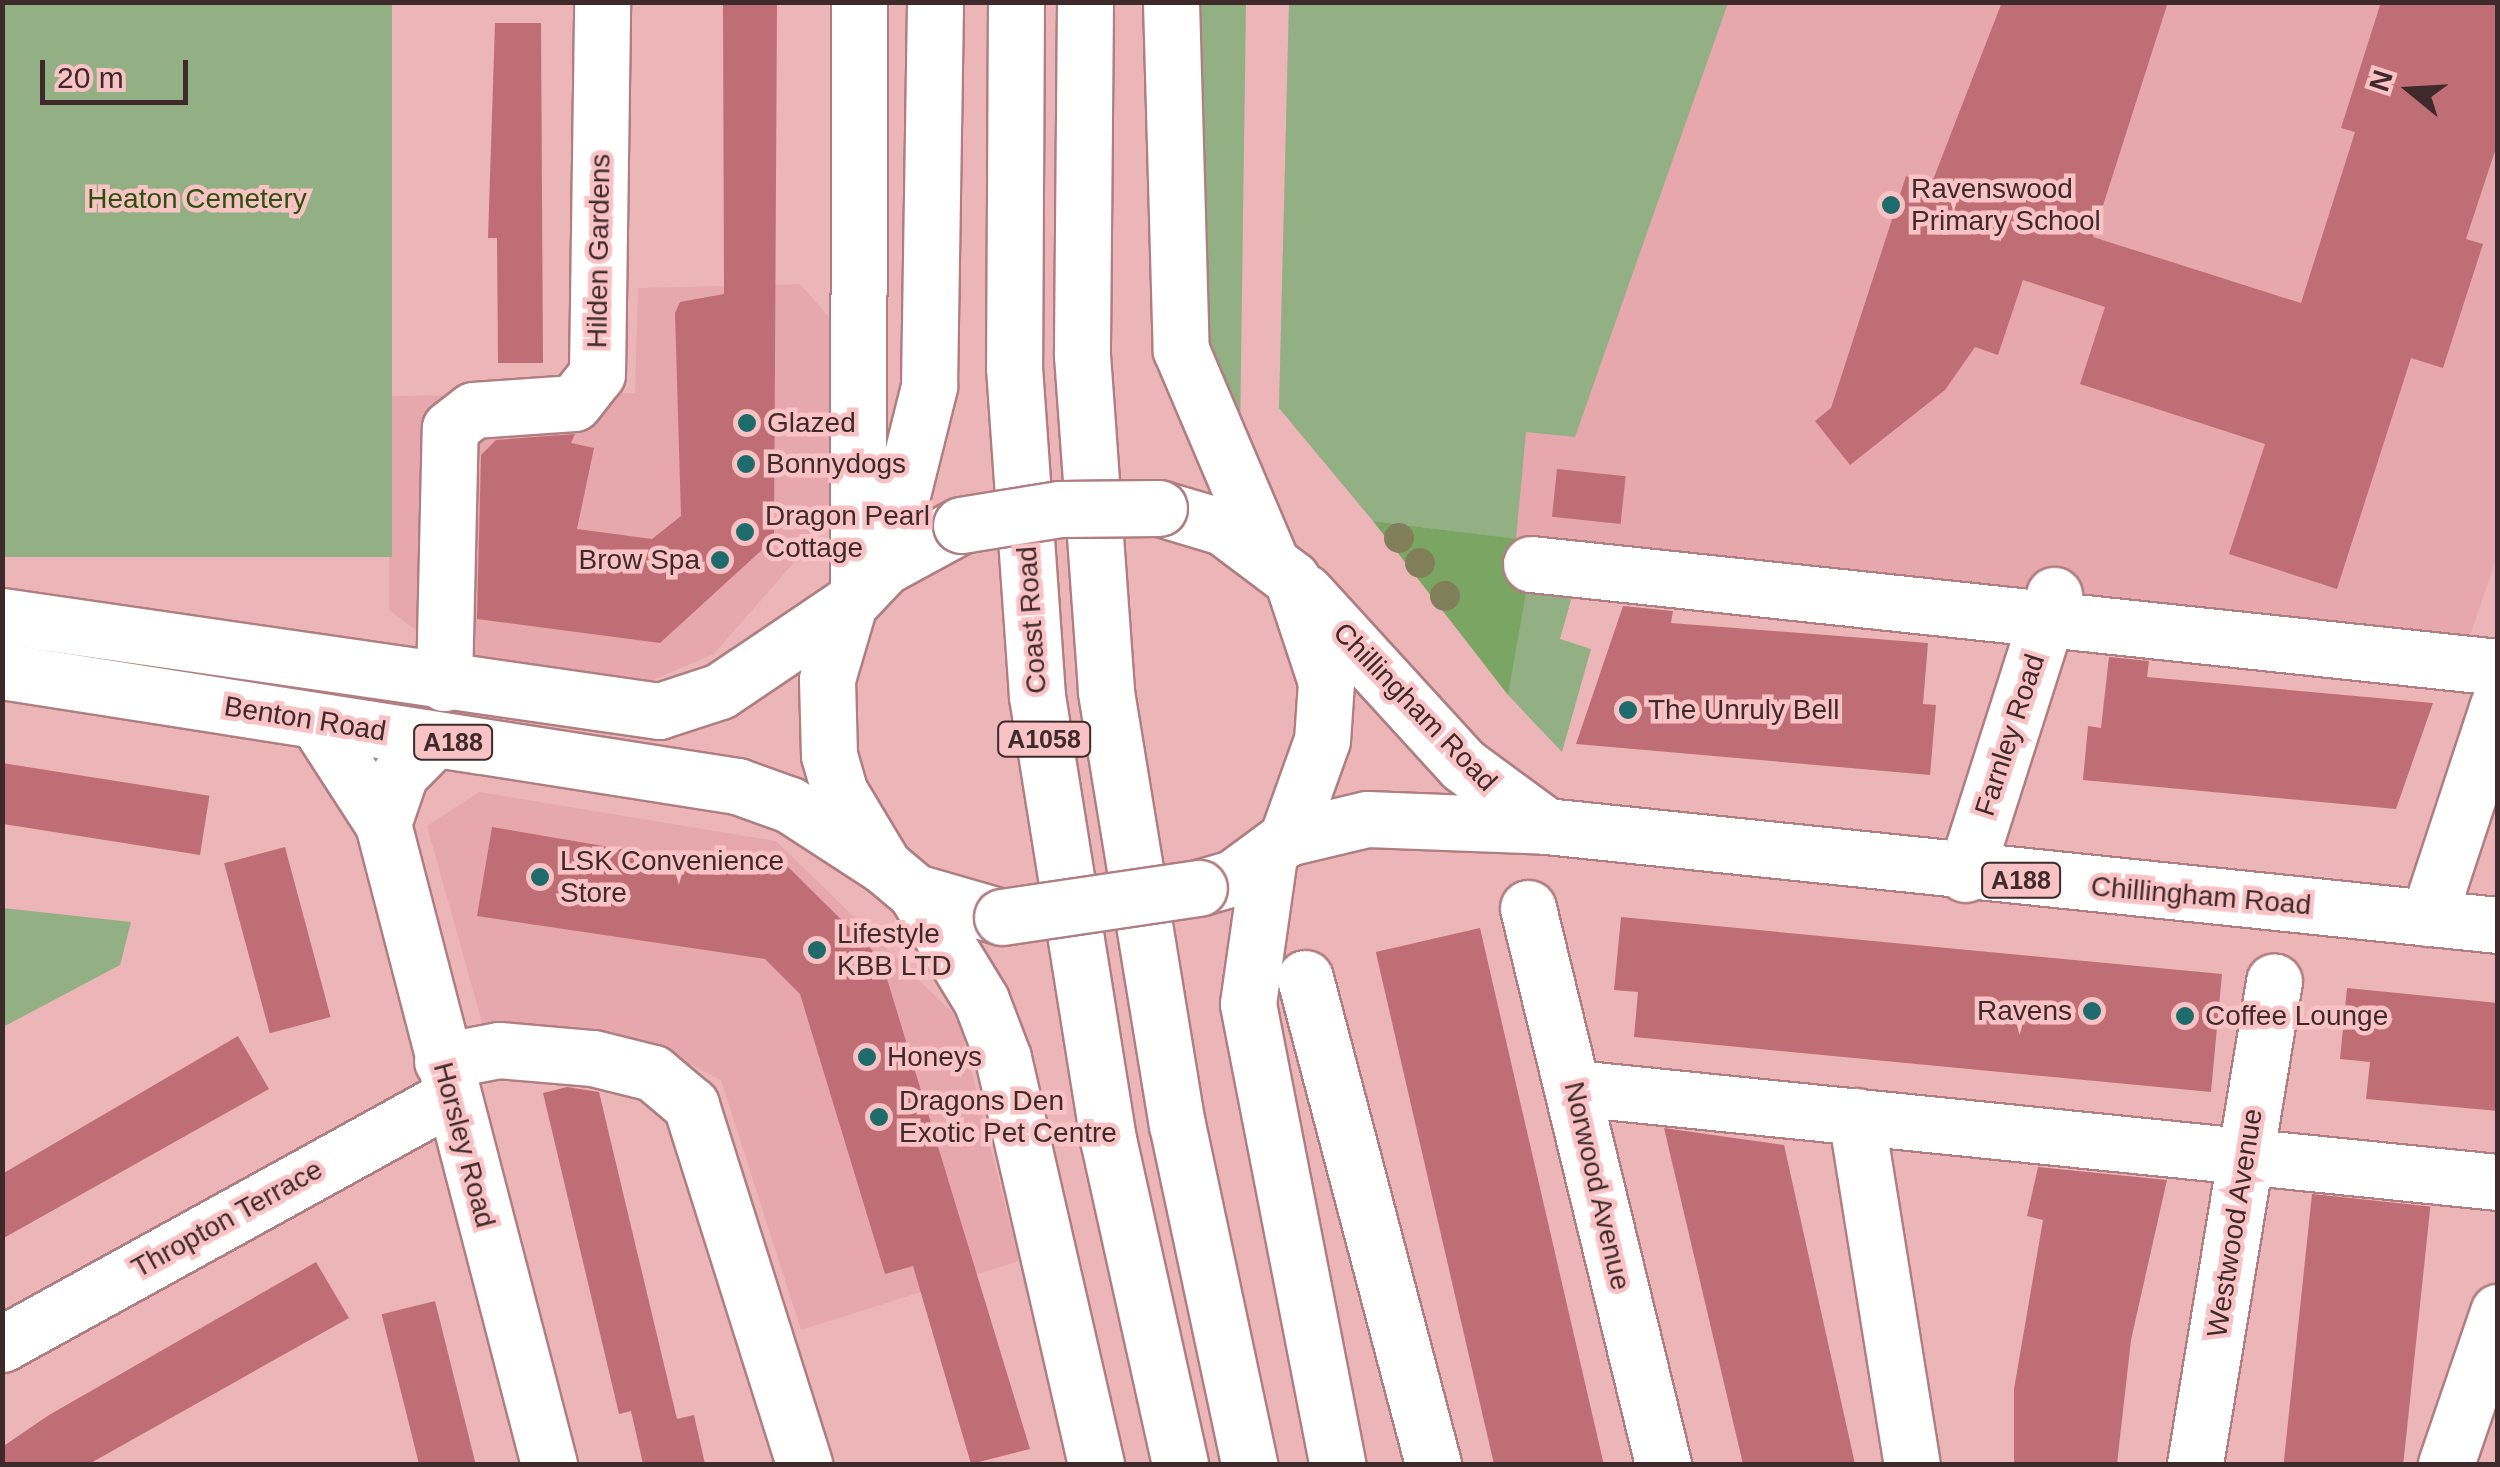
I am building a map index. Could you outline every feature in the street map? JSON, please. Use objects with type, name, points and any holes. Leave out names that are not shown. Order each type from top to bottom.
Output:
[{"type":"main road","name":"Hilden Gardens","points":[[444,683],[450,428],[473,410],[574,403],[597,374],[602,2]]},
{"type":"main road","points":[[859,2],[864,588]]},
{"type":"main road","points":[[935,2],[929,386],[864,588],[827,680],[829,755],[838,791],[981,1000],[1004,1058],[1096,1464]]},
{"type":"main road","name":"Coast Road","points":[[1016,2],[1014,367],[1037,696],[1108,1139],[1180,1464]]},
{"type":"main road","name":"A1058","points":[[1085,2],[1082,355],[1106,692],[1177,1124],[1249,1464]]},
{"type":"main road","points":[[1172,2],[1181,350],[1280,567],[1326,682],[1322,740],[1278,847],[1248,1004],[1337,1464]]},
{"type":"main road","name":"Benton Road","points":[[2,616],[633,710],[688,706],[961,525],[1060,509],[1159,508],[1224,527],[1280,567]]},
{"type":"main road","points":[[1531,564],[2050,609],[2498,667]]},
{"type":"main road","name":"Chillingham Road","points":[[1280,567],[1463,765],[1546,826]]},
{"type":"main road","name":"Farnley Road","points":[[1965,874],[2050,609]]},
{"type":"main road","name":"Benton Road","points":[[2,671],[737,786],[790,805],[900,879]]},
{"type":"main road","points":[[2428,918],[2498,705]]},
{"type":"main road","name":"Horsley Road","points":[[317,722],[383,824],[549,1464]]},
{"type":"main road","points":[[383,824],[400,774],[434,740]]},
{"type":"main road","name":"Chillingham Road","points":[[900,879],[1002,917],[1198,888],[1278,847],[1366,819],[1546,826],[1965,874],[2498,925]]},
{"type":"main road","name":"Norwood Avenue","points":[[1528,908],[1575,1088],[1663,1464]]},
{"type":"main road","points":[[1304,978],[1432,1464]]},
{"type":"main road","name":"Westwood Avenue","points":[[2196,1464],[2274,981]]},
{"type":"main road","name":"Thropton Terrace","points":[[2,1344],[499,1050],[592,1058],[653,1073],[691,1105],[804,1464]]},
{"type":"main road","points":[[1575,1088],[2498,1182]]},
{"type":"main road","points":[[1856,1116],[1912,1464]]},
{"type":"main road","points":[[2446,1464],[2498,1312]]},
{"type":"shaded area","name":"Ravenswood Primary School","points":[[1289,3],[2497,3],[2498,554],[2469,639],[1373,521],[1279,408]]},
{"type":"shaded area","points":[[800,284],[836,325],[829,503],[811,543],[714,654],[641,685],[447,654],[389,610],[389,396],[635,393],[638,288]]},
{"type":"shaded area","points":[[479,792],[776,841],[958,1018],[1019,1261],[801,1330],[721,1080],[640,1039],[483,1026],[427,826]]},
{"type":"green space","name":"Heaton Cemetery","points":[[3,2],[392,2],[392,557],[3,557]]},
{"type":"green space","points":[[1187,3],[1246,3],[1240,435],[1198,323]]},
{"type":"green space","points":[[1289,3],[1728,3],[1575,437],[1526,432],[1516,539],[1373,521],[1279,408]]},
{"type":"green space","points":[[1373,521],[1535,541],[1508,695]]},
{"type":"green space","points":[[1521,584],[1561,590],[1571,600],[1560,639],[1591,649],[1562,752],[1508,695]]},
{"type":"green space","points":[[3,908],[131,922],[120,965],[3,1027]]},
{"type":"building","points":[[723,2],[777,2],[774,539],[660,643],[477,619],[481,455],[496,440],[575,434],[571,443],[594,448],[577,529],[652,539],[681,516],[675,313],[680,302],[724,294]]},
{"type":"building","points":[[2002,2],[2168,2],[2093,237],[2301,303],[2355,132],[2341,128],[2381,2],[2498,2],[2498,142],[2466,239],[2483,244],[2443,368],[2411,358],[2337,589],[2229,554],[2265,444],[2080,384],[2105,307],[2023,280],[1998,355],[1975,347],[1945,390],[1850,465],[1815,421],[1831,408],[1906,176],[1931,185]]},
{"type":"building","points":[[495,23],[541,23],[543,363],[498,363],[497,238],[488,238]]},
{"type":"building","points":[[1557,469],[1626,476],[1621,524],[1552,517]]},
{"type":"building","points":[[1623,606],[1673,611],[1671,623],[1928,643],[1923,704],[1936,705],[1930,775],[1576,744]]},
{"type":"building","points":[[2109,657],[2149,661],[2147,677],[2433,703],[2396,809],[2083,780],[2088,726],[2101,728]]},
{"type":"building","points":[[2,763],[209,796],[200,855],[2,824]]},
{"type":"building","points":[[492,827],[773,875],[776,855],[881,959],[1030,1449],[971,1464],[913,1266],[885,1274],[800,994],[765,959],[477,916]]},
{"type":"building","points":[[285,847],[331,1017],[270,1033],[224,863]]},
{"type":"building","points":[[1621,917],[2222,974],[2211,1092],[1634,1037],[1638,992],[1614,990]]},
{"type":"building","points":[[1480,928],[1604,1464],[1494,1464],[1376,952]]},
{"type":"building","points":[[2347,988],[2498,1003],[2498,1111],[2366,1099],[2370,1062],[2340,1059]]},
{"type":"building","points":[[238,1036],[269,1089],[2,1239],[2,1174]]},
{"type":"building","points":[[567,1087],[599,1092],[677,1419],[694,1415],[705,1464],[643,1464],[631,1411],[619,1414],[543,1093]]},
{"type":"building","points":[[1664,1128],[1784,1145],[1855,1464],[1743,1464]]},
{"type":"building","points":[[2038,1167],[2167,1180],[2131,1340],[2117,1464],[2014,1464],[2014,1389],[2043,1220],[2027,1216]]},
{"type":"building","points":[[2312,1194],[2430,1206],[2403,1464],[2284,1464]]},
{"type":"building","points":[[316,1262],[349,1318],[89,1464],[2,1464],[2,1447],[49,1415]]},
{"type":"building","points":[[435,1301],[476,1464],[419,1464],[382,1314]]},
{"type":"place","name":"Ravenswood Primary School","points":[[1891,205]]},
{"type":"place","name":"Glazed","points":[[747,423]]},
{"type":"place","name":"Bonnydogs","points":[[746,464]]},
{"type":"place","name":"Dragon Pearl Cottage","points":[[745,532]]},
{"type":"place","name":"Brow Spa","points":[[720,560]]},
{"type":"place","name":"The Unruly Bell","points":[[1628,710]]},
{"type":"place","name":"LSK Convenience Store","points":[[540,877]]},
{"type":"place","name":"Lifestyle KBB LTD","points":[[817,950]]},
{"type":"place","name":"Ravens","points":[[2092,1011]]},
{"type":"place","name":"Coffee Lounge","points":[[2185,1016]]},
{"type":"place","name":"Honeys","points":[[867,1057]]},
{"type":"place","name":"Dragons Den Exotic Pet Centre","points":[[879,1117]]}]
